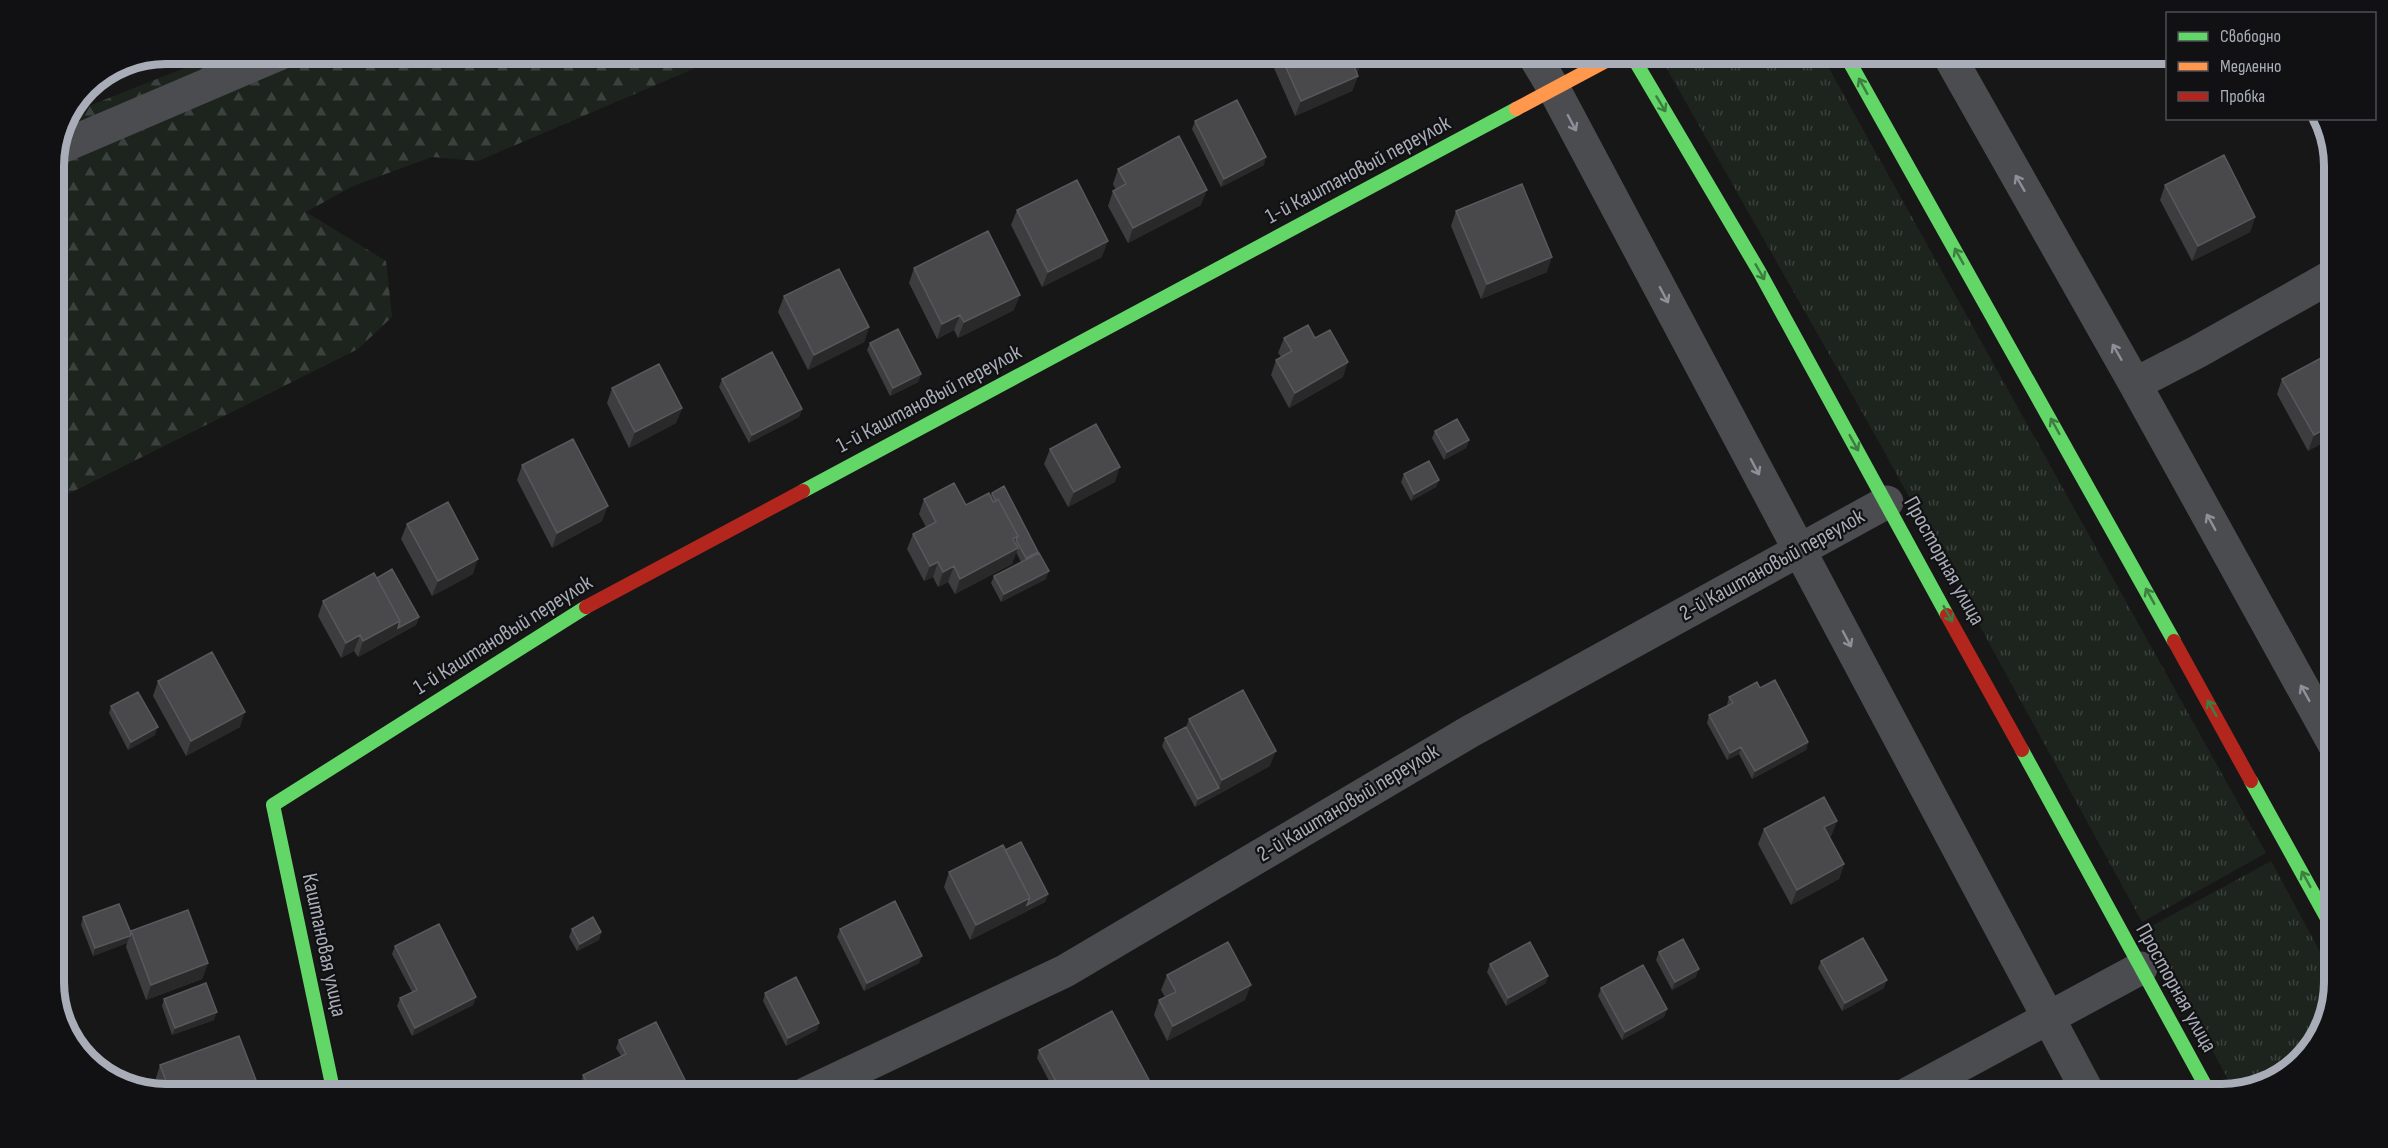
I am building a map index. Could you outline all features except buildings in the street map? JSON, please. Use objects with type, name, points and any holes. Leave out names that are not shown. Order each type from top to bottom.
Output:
[{"type":"main road","name":"1-й Каштановый переулок","points":[[273,805],[570,615],[1600,64]]},
{"type":"main road","name":"Просторная улица","points":[[1637,64],[1759,271],[2205,1084]]},
{"type":"main road","points":[[1851,64],[2052,420],[2324,912]]},
{"type":"main road","name":"Каштановая улица","points":[[273,805],[332,1084]]},
{"type":"street","points":[[67,144],[256,64]]},
{"type":"street","points":[[1539,64],[2084,1084]]},
{"type":"street","points":[[1954,64],[2135,384],[2324,725]]},
{"type":"street","points":[[2135,384],[2323,281]]},
{"type":"street","name":"2-й Каштановый переулок","points":[[826,1084],[1065,971],[1469,732],[1887,502]]},
{"type":"street","points":[[1925,1084],[2141,968]]},
{"type":"green space","points":[[195,64],[705,64],[478,161],[432,157],[353,186],[306,212],[386,261],[392,317],[358,349],[65,496],[65,160],[68,140],[75,121],[83,108]]},
{"type":"green space","points":[[1668,64],[1827,64],[2266,853],[2142,922],[1879,442],[1667,69]]},
{"type":"green space","points":[[2271,861],[2324,959],[2322,1001],[2316,1021],[2298,1049],[2267,1073],[2230,1083],[2146,929]]},
{"type":"traffic: fast","points":[[1637,64],[1759,271],[1947,615]]},
{"type":"traffic: fast","points":[[1851,64],[2174,641]]},
{"type":"traffic: fast","points":[[803,491],[1516,109]]},
{"type":"traffic: fast","points":[[332,1084],[273,805],[586,607]]},
{"type":"traffic: fast","points":[[2022,750],[2205,1084]]},
{"type":"traffic: fast","points":[[2251,781],[2324,913]]},
{"type":"traffic: slow","points":[[1516,109],[1600,64]]},
{"type":"traffic: jam","points":[[586,607],[803,491]]},
{"type":"traffic: jam","points":[[1947,615],[2022,750]]},
{"type":"traffic: jam","points":[[2174,641],[2251,781]]}]
